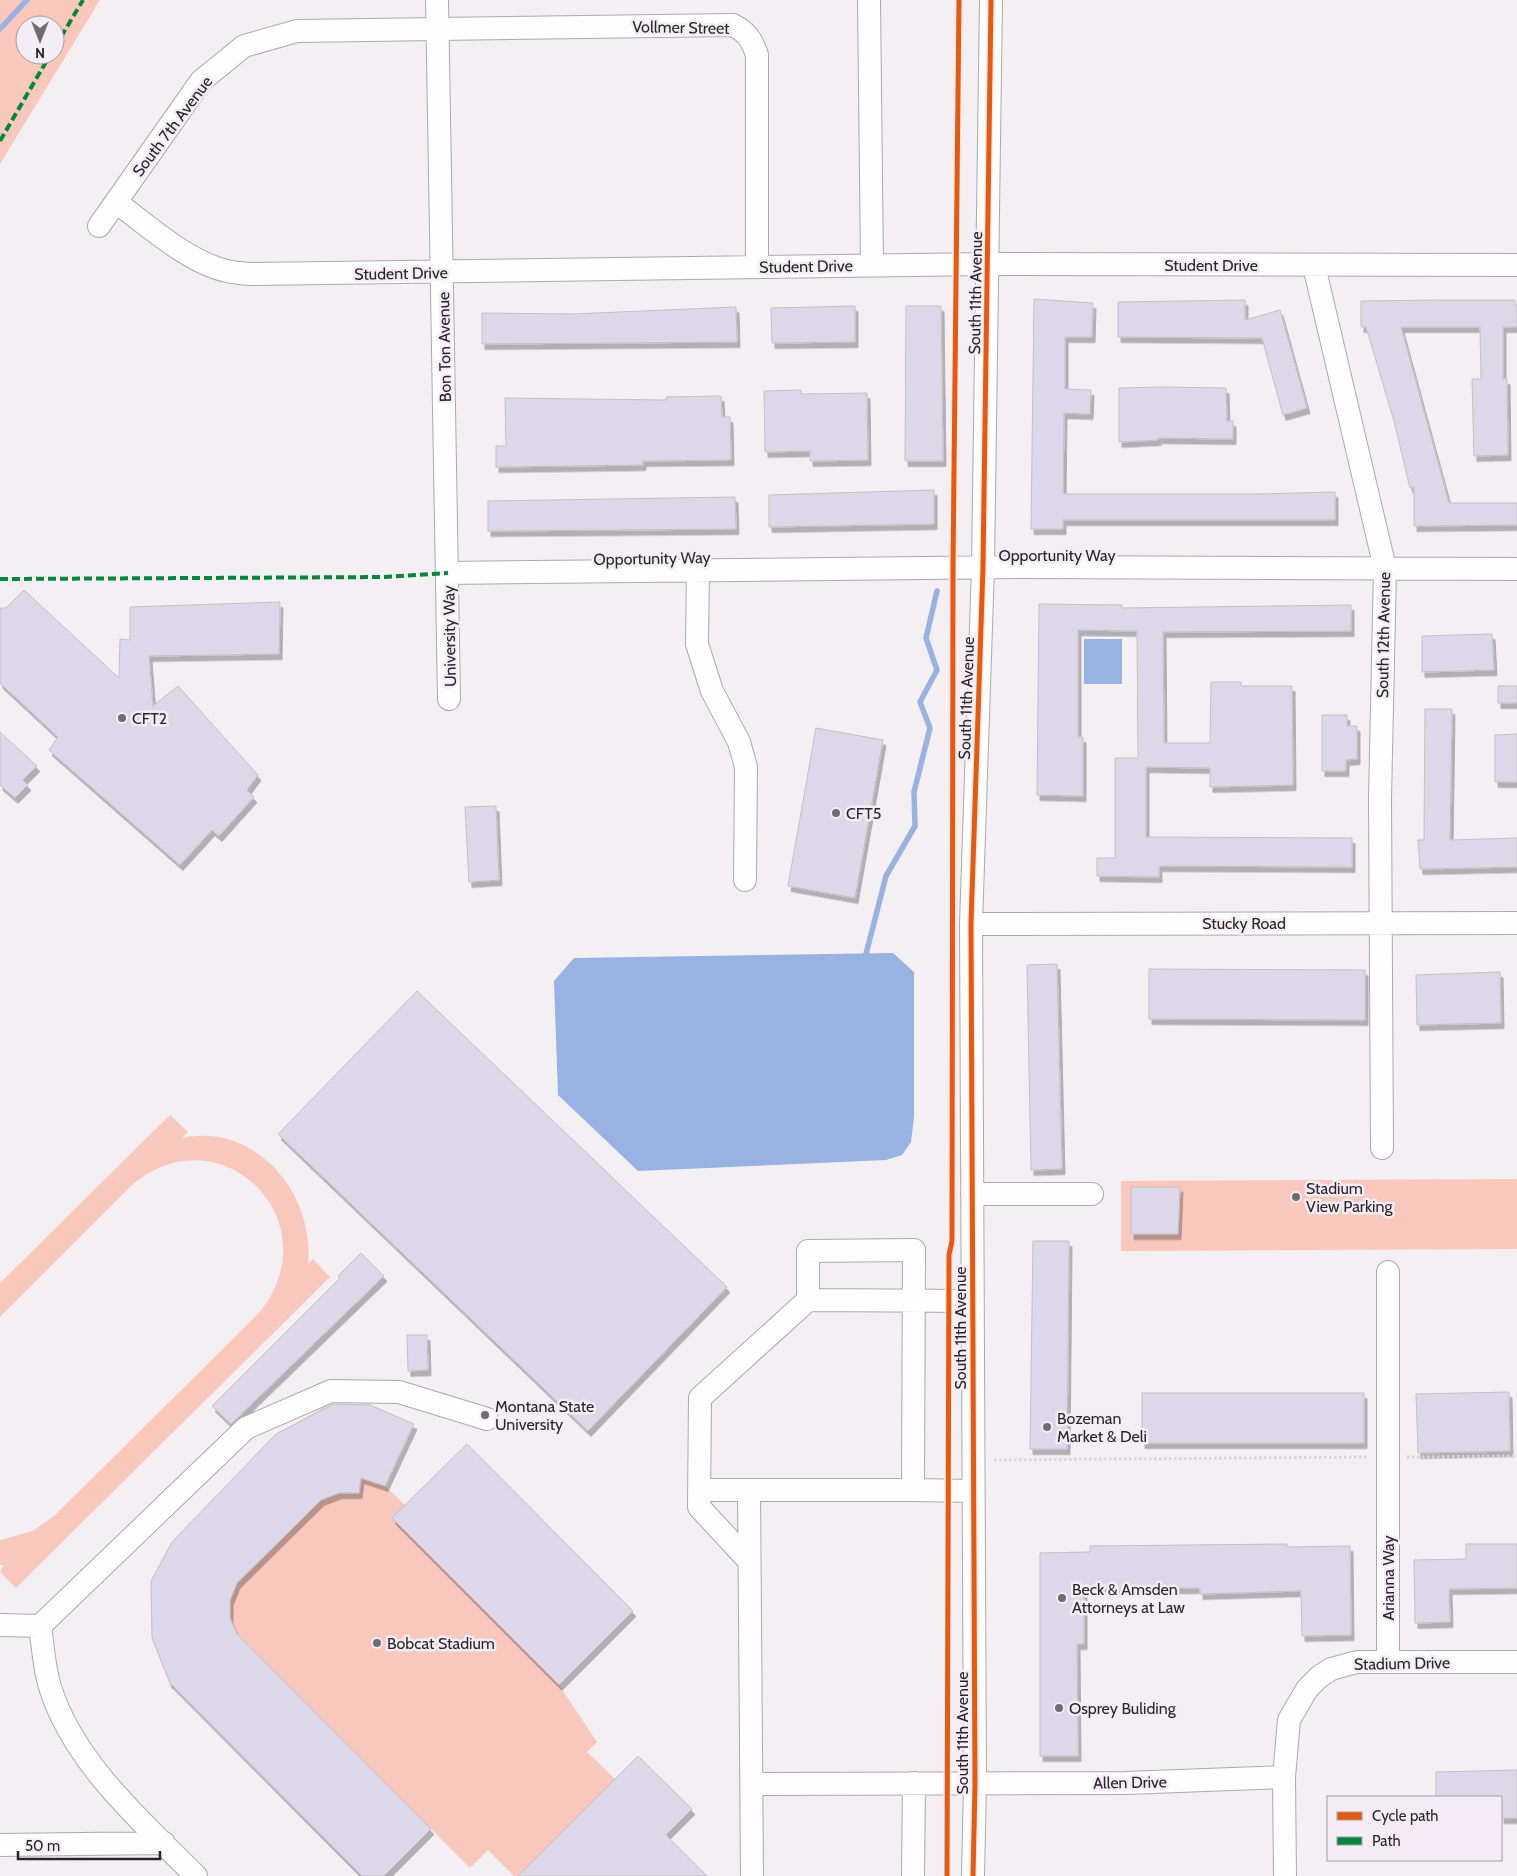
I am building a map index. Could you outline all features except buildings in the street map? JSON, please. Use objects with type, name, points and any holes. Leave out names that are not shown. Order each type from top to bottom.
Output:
[{"type":"street","name":"Bon Ton Avenue","points":[[437,0],[448,573]]},
{"type":"street","points":[[869,0],[872,265]]},
{"type":"street","name":"South 11th Avenue","points":[[974,1876],[971,924],[983,567],[990,0]]},
{"type":"street","name":"Vollmer Street","points":[[438,28],[733,25],[744,31],[753,42],[757,55],[757,267]]},
{"type":"street","name":"South 7th Avenue","points":[[99,226],[202,81],[244,46],[297,31],[438,28]]},
{"type":"street","name":"Student Drive","points":[[116,202],[186,253],[208,265],[227,271],[250,274],[988,264],[1517,265]]},
{"type":"street","name":"South 12th Avenue","points":[[1314,266],[1385,568],[1380,799],[1382,1148]]},
{"type":"street","name":"Opportunity Way","points":[[448,573],[983,567],[1517,569]]},
{"type":"street","points":[[698,570],[697,644],[712,690],[739,742],[746,768],[745,880]]},
{"type":"street","name":"University Way","points":[[448,573],[449,699]]},
{"type":"street","name":"Stucky Road","points":[[971,924],[1517,923]]},
{"type":"street","points":[[972,1194],[1092,1194]]},
{"type":"street","points":[[808,1300],[808,1251],[914,1250],[913,1490]]},
{"type":"street","name":"Arianna Way","points":[[1388,1272],[1388,1662]]},
{"type":"street","points":[[750,1561],[699,1507],[700,1398],[808,1300],[972,1301]]},
{"type":"street","points":[[0,1626],[40,1626],[246,1428],[331,1390],[399,1392],[487,1419]]},
{"type":"street","points":[[699,1490],[974,1491]]},
{"type":"street","points":[[750,1490],[752,1876]]},
{"type":"street","points":[[40,1626],[50,1687],[71,1732],[107,1786],[196,1876]]},
{"type":"street","name":"Stadium Drive","points":[[1284,1876],[1284,1777],[1289,1720],[1307,1689],[1331,1669],[1343,1664],[1517,1662]]},
{"type":"street","name":"Allen Drive","points":[[753,1784],[1126,1783],[1284,1777]]},
{"type":"street","points":[[913,1876],[914,1784]]},
{"type":"street","points":[[0,1844],[164,1843]]},
{"type":"path","points":[[973,1460],[1517,1456]]},
{"type":"shaded area","points":[[0,0],[100,0],[65,57],[65,15],[15,15],[15,65],[60,65],[0,164]]},
{"type":"shaded area","points":[[170,1115],[188,1132],[182,1138],[209,1136],[234,1141],[256,1152],[275,1169],[291,1189],[302,1213],[308,1238],[308,1264],[313,1259],[330,1277],[16,1588],[0,1572],[4,1565],[0,1565],[0,1540],[33,1531],[55,1515],[258,1314],[278,1280],[283,1245],[275,1214],[257,1187],[231,1169],[200,1160],[166,1165],[132,1185],[0,1317],[0,1283]]},
{"type":"shaded area","points":[[1517,1179],[1517,1249],[1121,1251],[1121,1181]]},
{"type":"shaded area","name":"Bobcat Stadium","points":[[330,1404],[367,1404],[414,1424],[385,1486],[405,1505],[467,1444],[633,1611],[559,1685],[597,1742],[587,1752],[615,1779],[518,1876],[514,1876],[488,1850],[470,1868],[431,1829],[384,1876],[362,1876],[188,1701],[229,1661],[216,1648],[172,1690],[152,1638],[151,1581],[172,1542],[276,1434]]},
{"type":"water","points":[[1084,639],[1122,639],[1122,684],[1084,684]]},
{"type":"water","points":[[893,953],[914,972],[914,1117],[911,1142],[902,1155],[886,1160],[638,1171],[558,1095],[554,981],[574,958]]},
{"type":"waterway","points":[[0,29],[27,0]]},
{"type":"waterway","points":[[866,954],[886,876],[915,826],[914,792],[930,728],[920,702],[937,670],[926,638],[937,591]]},
{"type":"marked path","points":[[65,30],[83,0]]},
{"type":"marked path","points":[[0,141],[44,65]]},
{"type":"marked path","points":[[0,579],[384,577],[448,573]]},
{"type":"cycle path","points":[[947,1876],[949,1255],[952,1241],[953,567],[959,0]]},
{"type":"cycle path","points":[[973,1876],[975,1784],[971,924],[983,567],[991,0]]},
{"type":"place","name":"CFT2","points":[[122,718]]},
{"type":"place","name":"CFT5","points":[[836,813]]},
{"type":"place","name":"Stadium View Parking","points":[[1296,1197]]},
{"type":"place","name":"Montana State University","points":[[485,1415]]},
{"type":"place","name":"Bozeman Market & Deli","points":[[1047,1427]]},
{"type":"place","name":"Beck & Amsden Attorneys at Law","points":[[1062,1598]]},
{"type":"place","name":"Bobcat Stadium","points":[[377,1643]]},
{"type":"place","name":"Osprey Buliding","points":[[1059,1708]]}]
